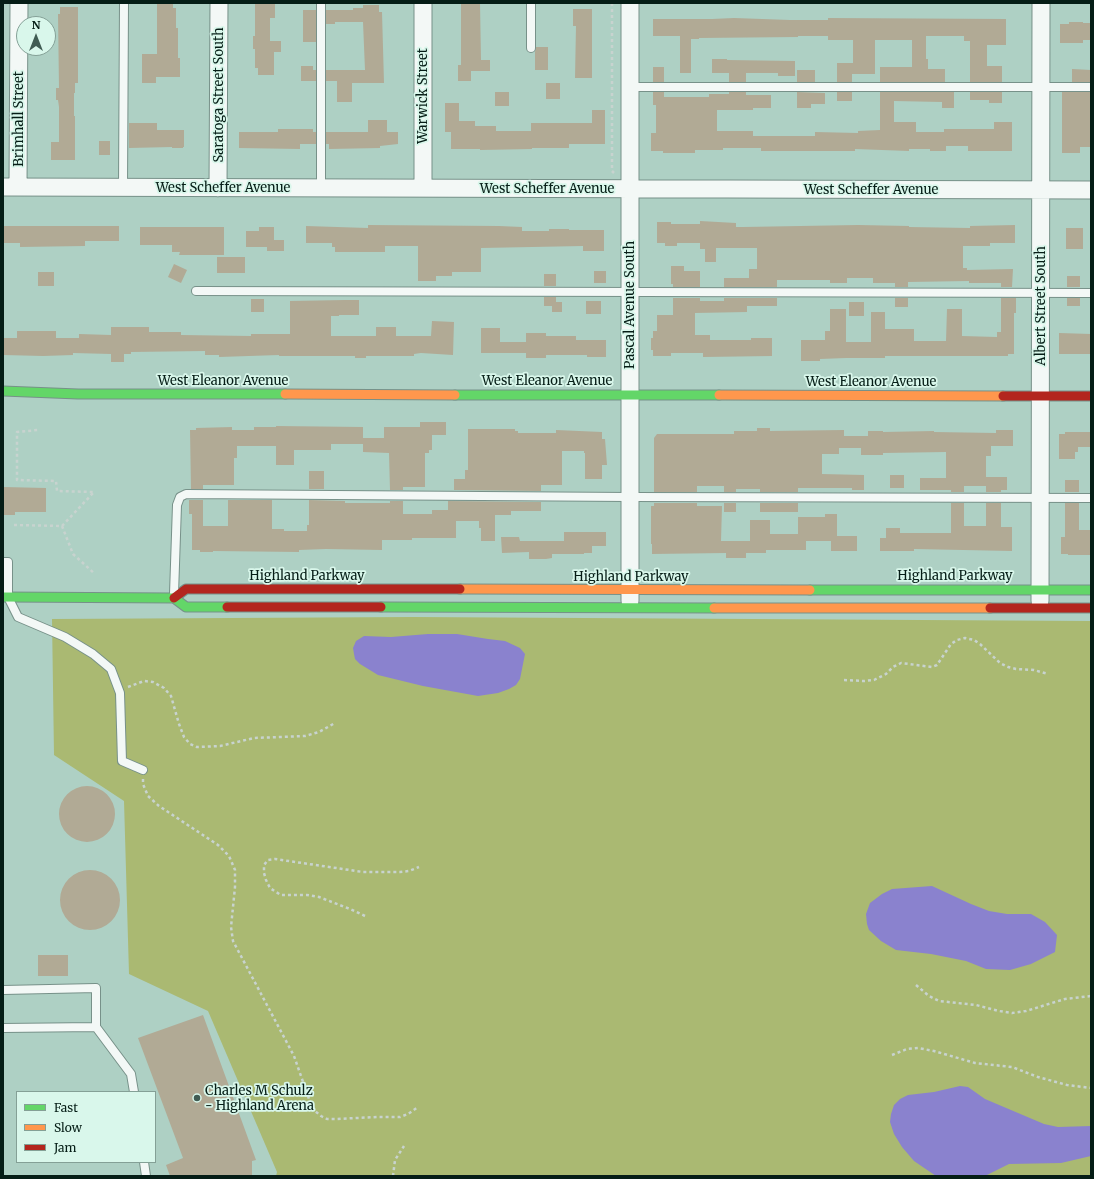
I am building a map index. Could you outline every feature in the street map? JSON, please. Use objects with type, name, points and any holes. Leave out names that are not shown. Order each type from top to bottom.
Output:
[{"type":"street","name":"Brimhall Street","points":[[11,187],[19,3]]},
{"type":"street","name":"Saratoga Street South","points":[[218,188],[219,3]]},
{"type":"street","name":"Warwick Street","points":[[423,3],[424,188]]},
{"type":"street","name":"Pascal Avenue South","points":[[630,3],[630,607]]},
{"type":"street","name":"Albert Street South","points":[[1040,608],[1041,3]]},
{"type":"street","name":"West Scheffer Avenue","points":[[11,187],[1091,190]]},
{"type":"street","name":"West Eleanor Avenue","points":[[3,391],[78,394],[1091,396]]},
{"type":"street","name":"Highland Parkway","points":[[174,598],[186,589],[1091,590]]},
{"type":"street","name":"Highland Parkway","points":[[6,597],[174,598],[186,607],[1091,608]]},
{"type":"lane","points":[[123,187],[124,3]]},
{"type":"lane","points":[[321,3],[321,188]]},
{"type":"lane","points":[[531,3],[531,48]]},
{"type":"lane","points":[[630,87],[1091,88]]},
{"type":"lane","points":[[196,291],[1091,293]]},
{"type":"lane","points":[[174,598],[177,505],[180,497],[186,494],[1091,498]]},
{"type":"lane","points":[[3,562],[8,562],[6,597],[18,617],[66,637],[93,654],[111,669],[120,693],[122,761],[142,770]]},
{"type":"lane","points":[[3,990],[96,988],[96,1027],[131,1074],[134,1091]]},
{"type":"lane","points":[[3,1028],[96,1027]]},
{"type":"lane","points":[[144,1163],[146,1176]]},
{"type":"path","points":[[612,3],[612,170],[614,173]]},
{"type":"path","points":[[14,525],[62,526],[94,492],[57,491],[56,481],[17,480],[17,432],[38,430]]},
{"type":"path","points":[[62,526],[73,554],[95,574]]},
{"type":"path","points":[[844,680],[874,680],[886,674],[893,667],[901,663],[932,667],[937,665],[951,644],[957,640],[965,638],[974,640],[980,644],[1000,664],[1016,669],[1034,670],[1048,674]]},
{"type":"path","points":[[120,693],[131,686],[144,681],[154,682],[164,688],[171,696],[184,737],[190,744],[197,747],[220,746],[254,738],[305,736],[319,732],[334,723]]},
{"type":"path","points":[[142,770],[148,796],[159,806],[218,845],[229,856],[235,870],[231,927],[233,941],[294,1056],[309,1099],[315,1111],[327,1119],[337,1120],[400,1117],[408,1114],[418,1107]]},
{"type":"path","points":[[366,916],[319,897],[307,894],[281,894],[276,892],[270,888],[266,880],[264,865],[268,860],[275,859],[363,872],[400,872],[410,871],[419,867]]},
{"type":"path","points":[[916,986],[929,996],[939,1001],[976,1004],[999,1011],[1012,1013],[1026,1011],[1064,999],[1091,996]]},
{"type":"path","points":[[892,1055],[907,1049],[918,1048],[934,1050],[975,1063],[1012,1067],[1045,1079],[1091,1088]]},
{"type":"path","points":[[393,1176],[395,1160],[404,1146]]},
{"type":"green space","points":[[413,617],[1091,621],[1091,1176],[276,1176],[277,1172],[208,1011],[129,974],[124,801],[54,755],[52,619]]},
{"type":"shaded area","points":[[428,634],[457,634],[505,641],[520,648],[525,654],[520,679],[516,685],[509,689],[498,693],[478,696],[423,686],[378,675],[360,664],[355,659],[353,648],[356,641],[364,636],[391,637]]},
{"type":"shaded area","points":[[932,886],[989,911],[1007,914],[1031,914],[1045,922],[1057,935],[1055,952],[1031,964],[1010,970],[986,969],[966,961],[931,954],[896,950],[881,941],[869,930],[866,914],[870,903],[882,894],[892,889]]},
{"type":"shaded area","points":[[960,1086],[968,1087],[985,1099],[1044,1124],[1058,1127],[1091,1126],[1091,1156],[1061,1163],[1009,1164],[985,1176],[936,1176],[914,1161],[902,1147],[894,1134],[890,1122],[891,1114],[894,1105],[900,1099],[908,1095],[934,1092]]},
{"type":"building","points":[[157,3],[173,3],[173,8],[176,8],[180,77],[156,77],[156,83],[142,83],[142,54],[157,54]]},
{"type":"building","points":[[255,3],[275,3],[275,18],[270,18],[270,41],[281,41],[281,52],[274,52],[274,75],[258,75],[258,68],[255,68],[253,36],[255,36]]},
{"type":"building","points":[[461,3],[480,3],[481,60],[490,60],[490,71],[471,71],[471,81],[458,81],[458,65],[461,65]]},
{"type":"building","points":[[363,5],[379,5],[379,12],[382,12],[384,83],[352,83],[352,102],[337,102],[337,81],[326,81],[326,70],[365,70],[363,22],[335,22],[335,24],[326,24],[326,10],[353,10],[353,8],[363,8]]},
{"type":"building","points":[[60,7],[78,7],[78,83],[75,83],[74,93],[75,160],[51,160],[51,142],[59,142],[59,107],[58,100],[56,100],[56,88],[59,88],[58,14],[60,14]]},
{"type":"building","points":[[573,9],[592,9],[592,78],[575,78],[576,26],[573,26]]},
{"type":"building","points":[[303,10],[316,10],[316,42],[303,42]]},
{"type":"building","points":[[734,18],[790,20],[828,20],[828,18],[1006,19],[1006,45],[987,45],[987,66],[1002,66],[1002,82],[970,82],[970,41],[964,41],[964,36],[926,36],[926,59],[928,59],[928,69],[945,69],[945,82],[880,82],[880,67],[912,67],[912,40],[875,40],[875,74],[852,74],[852,82],[837,82],[837,63],[853,63],[853,40],[828,40],[828,36],[691,39],[691,73],[680,73],[680,36],[653,36],[653,19]]},
{"type":"building","points":[[1069,22],[1091,23],[1091,40],[1083,40],[1083,43],[1060,43],[1060,24],[1069,24]]},
{"type":"building","points":[[536,47],[548,47],[548,70],[535,70]]},
{"type":"building","points":[[712,59],[795,61],[795,76],[778,76],[778,73],[746,73],[746,82],[729,82],[729,73],[712,73]]},
{"type":"building","points":[[301,66],[313,66],[313,70],[316,70],[316,81],[301,81]]},
{"type":"building","points":[[653,67],[664,67],[664,82],[653,82]]},
{"type":"building","points":[[1072,69],[1091,70],[1091,82],[1072,82]]},
{"type":"building","points":[[797,70],[815,70],[815,82],[797,82]]},
{"type":"building","points":[[546,83],[560,83],[560,99],[546,99]]},
{"type":"building","points":[[495,92],[509,92],[509,106],[495,106]]},
{"type":"building","points":[[653,92],[664,92],[664,97],[709,97],[709,94],[729,94],[729,92],[746,92],[746,95],[771,95],[771,108],[753,108],[753,110],[717,110],[717,131],[753,131],[753,136],[815,136],[815,132],[858,133],[858,131],[880,130],[880,92],[954,92],[954,108],[942,108],[942,102],[894,101],[894,122],[916,122],[916,132],[944,132],[944,129],[994,129],[994,122],[1012,122],[1012,151],[968,151],[968,146],[946,146],[946,151],[930,151],[930,149],[909,149],[909,151],[855,149],[855,151],[761,151],[761,148],[723,148],[723,150],[695,150],[695,153],[663,153],[663,151],[651,151],[651,133],[656,133],[656,105],[653,105]]},
{"type":"building","points":[[797,92],[825,93],[825,104],[811,104],[811,108],[797,108]]},
{"type":"building","points":[[837,92],[852,92],[852,101],[837,101]]},
{"type":"building","points":[[970,92],[1002,92],[1002,103],[989,103],[989,100],[970,100]]},
{"type":"building","points":[[1062,92],[1091,92],[1091,147],[1080,147],[1080,153],[1062,153]]},
{"type":"building","points":[[445,103],[459,103],[459,121],[475,121],[475,126],[496,126],[496,131],[531,131],[531,123],[592,123],[592,110],[605,110],[605,144],[569,144],[569,148],[480,150],[451,149],[451,132],[445,132]]},
{"type":"building","points":[[368,120],[387,120],[387,132],[398,132],[398,144],[380,146],[380,148],[329,149],[329,144],[326,144],[326,132],[368,132]]},
{"type":"building","points":[[129,123],[157,123],[157,130],[184,130],[184,147],[129,148]]},
{"type":"building","points":[[278,129],[313,129],[313,132],[316,132],[316,144],[300,144],[300,149],[239,148],[239,132],[278,132]]},
{"type":"building","points":[[99,141],[110,141],[110,155],[99,155]]},
{"type":"building","points":[[700,221],[736,223],[736,227],[858,225],[970,228],[970,226],[1015,225],[1015,243],[990,243],[990,246],[963,246],[963,268],[967,268],[967,270],[1013,269],[1012,287],[1001,287],[1001,283],[969,283],[969,281],[908,282],[908,287],[895,287],[895,283],[873,283],[873,278],[847,278],[847,283],[830,283],[830,280],[777,280],[777,287],[724,287],[724,278],[749,278],[749,269],[757,269],[757,248],[716,248],[716,262],[705,262],[705,249],[700,249],[700,243],[677,243],[677,246],[665,246],[665,243],[657,243],[657,222],[671,222],[671,224],[700,224]]},
{"type":"building","points":[[368,225],[499,226],[522,227],[522,231],[549,231],[549,229],[604,230],[604,251],[583,251],[583,246],[481,248],[481,272],[452,272],[452,276],[436,276],[436,281],[418,281],[418,246],[385,246],[385,252],[335,252],[335,247],[332,247],[332,243],[306,243],[306,226],[368,228]]},
{"type":"building","points":[[3,226],[119,226],[119,241],[85,241],[85,246],[20,247],[20,243],[3,243]]},
{"type":"building","points":[[140,227],[224,227],[224,255],[179,255],[180,252],[172,252],[172,245],[140,245]]},
{"type":"building","points":[[259,227],[274,227],[274,240],[284,240],[284,251],[267,251],[267,247],[246,247],[246,231],[259,231]]},
{"type":"building","points":[[1066,228],[1083,228],[1083,249],[1066,249]]},
{"type":"building","points":[[217,257],[245,257],[245,273],[217,273]]},
{"type":"building","points":[[174,264],[187,270],[181,283],[168,277]]},
{"type":"building","points":[[671,266],[684,266],[684,271],[700,271],[700,287],[673,287],[673,284],[671,284]]},
{"type":"building","points":[[594,271],[606,271],[606,283],[594,283]]},
{"type":"building","points":[[38,272],[54,272],[54,286],[38,286]]},
{"type":"building","points":[[544,274],[556,274],[556,286],[544,286]]},
{"type":"building","points":[[1067,276],[1080,276],[1080,287],[1067,287]]},
{"type":"building","points":[[544,297],[556,297],[556,302],[562,302],[562,312],[552,312],[552,306],[544,306]]},
{"type":"building","points":[[673,298],[700,298],[700,301],[724,301],[724,298],[777,298],[777,306],[747,306],[747,312],[695,313],[695,335],[710,335],[710,340],[751,340],[751,338],[772,338],[772,356],[703,357],[703,353],[671,353],[671,356],[653,356],[653,350],[651,350],[651,338],[653,338],[653,331],[657,331],[657,315],[673,315]]},
{"type":"building","points":[[895,298],[908,298],[908,307],[895,307]]},
{"type":"building","points":[[1001,298],[1016,298],[1016,313],[1014,313],[1014,354],[1008,354],[1008,356],[885,356],[885,358],[846,358],[820,359],[820,361],[801,361],[801,340],[825,340],[825,331],[830,331],[830,309],[846,309],[846,342],[871,342],[871,312],[885,312],[885,329],[914,329],[914,341],[946,341],[947,309],[962,309],[962,336],[997,337],[997,332],[1001,332]]},
{"type":"building","points":[[1067,298],[1080,298],[1080,306],[1067,306]]},
{"type":"building","points":[[251,299],[264,299],[264,312],[251,312]]},
{"type":"building","points":[[359,300],[359,315],[331,316],[331,336],[376,336],[376,327],[396,327],[396,336],[431,336],[432,321],[454,322],[453,355],[421,353],[414,354],[414,356],[366,356],[366,358],[355,358],[355,356],[279,355],[219,357],[219,355],[205,355],[205,351],[131,352],[131,354],[124,354],[124,362],[111,362],[111,354],[73,353],[73,355],[43,356],[3,355],[3,338],[17,338],[17,331],[56,331],[56,338],[79,338],[79,334],[111,335],[111,327],[149,327],[149,332],[181,332],[181,335],[251,336],[251,334],[290,334],[290,301]]},
{"type":"building","points":[[586,301],[601,301],[601,314],[586,314]]},
{"type":"building","points":[[849,302],[864,302],[864,316],[849,316]]},
{"type":"building","points":[[481,328],[500,328],[500,342],[526,342],[526,333],[546,333],[546,336],[576,336],[576,340],[606,340],[606,357],[587,357],[587,355],[546,355],[546,358],[526,358],[526,353],[481,353]]},
{"type":"building","points":[[1059,333],[1091,334],[1091,354],[1059,354]]},
{"type":"building","points":[[420,422],[446,422],[446,435],[432,435],[432,450],[429,450],[429,453],[425,453],[425,487],[403,487],[403,490],[390,490],[389,453],[363,452],[363,444],[331,444],[331,450],[294,450],[294,465],[276,465],[276,446],[237,446],[237,458],[234,458],[234,485],[203,485],[203,489],[191,489],[190,430],[196,430],[196,428],[232,427],[232,430],[254,430],[254,427],[276,426],[363,427],[363,438],[384,438],[384,427],[420,427]]},
{"type":"building","points":[[757,428],[770,428],[770,431],[844,430],[844,436],[868,436],[868,431],[996,433],[996,430],[1013,430],[1013,446],[991,446],[991,456],[986,456],[986,477],[1007,477],[1007,490],[1001,490],[1001,492],[986,492],[986,486],[964,486],[964,492],[951,492],[951,490],[920,490],[920,478],[946,478],[946,452],[883,453],[883,455],[861,455],[861,448],[839,448],[839,454],[822,454],[822,474],[864,475],[864,490],[852,490],[852,488],[798,488],[798,492],[760,492],[760,489],[736,489],[736,492],[724,492],[724,486],[697,486],[697,492],[654,492],[654,438],[657,434],[734,434],[734,431],[757,431]]},
{"type":"building","points":[[468,429],[515,429],[518,433],[556,433],[556,430],[602,432],[602,439],[605,439],[607,465],[602,465],[602,479],[585,479],[584,451],[562,451],[562,485],[541,485],[541,491],[454,490],[454,479],[465,479],[465,470],[468,470]]},
{"type":"building","points":[[1065,432],[1091,432],[1091,447],[1078,447],[1078,452],[1075,452],[1075,459],[1059,459],[1059,434],[1065,434]]},
{"type":"building","points":[[309,471],[324,471],[324,489],[309,489]]},
{"type":"building","points":[[890,475],[904,475],[904,488],[890,488]]},
{"type":"building","points":[[1065,480],[1079,480],[1079,492],[1065,492]]},
{"type":"building","points":[[3,487],[46,488],[46,512],[15,512],[15,515],[3,515]]},
{"type":"building","points":[[189,500],[203,500],[203,526],[228,526],[228,500],[272,500],[272,529],[284,529],[284,531],[307,531],[307,525],[309,525],[309,500],[345,501],[345,503],[390,503],[390,501],[403,501],[403,514],[432,514],[432,510],[448,510],[448,501],[541,502],[541,511],[511,511],[511,515],[495,515],[495,541],[481,541],[481,528],[479,528],[479,521],[456,521],[456,538],[382,540],[382,550],[326,549],[299,550],[299,552],[200,552],[200,550],[192,550],[192,514],[189,514]]},
{"type":"building","points":[[654,503],[697,503],[697,506],[722,506],[721,541],[750,541],[750,520],[770,520],[770,534],[798,534],[798,517],[825,517],[825,514],[837,514],[837,536],[857,536],[857,551],[831,551],[831,541],[806,541],[806,550],[766,550],[766,553],[746,553],[746,558],[726,558],[726,553],[652,554],[651,506],[654,506]]},
{"type":"building","points":[[724,503],[736,503],[736,512],[724,512]]},
{"type":"building","points":[[760,503],[798,503],[798,512],[760,512]]},
{"type":"building","points":[[951,503],[964,503],[964,526],[986,526],[986,503],[1001,503],[1001,527],[1012,527],[1012,551],[914,549],[914,551],[880,551],[880,538],[886,538],[886,528],[900,528],[900,533],[951,533]]},
{"type":"building","points":[[1065,503],[1079,503],[1079,530],[1091,530],[1091,555],[1061,554],[1061,537],[1065,537]]},
{"type":"building","points":[[564,532],[606,532],[606,546],[592,546],[592,553],[552,554],[552,558],[546,559],[529,559],[529,552],[502,553],[501,537],[519,537],[520,541],[564,541]]},
{"type":"building","points":[[87,786],[98,788],[107,794],[113,803],[115,814],[113,825],[107,834],[98,840],[87,842],[76,840],[67,834],[61,825],[59,814],[61,803],[67,794],[76,788]]},
{"type":"building","points":[[84,870],[96,870],[112,878],[118,888],[120,900],[118,912],[112,922],[96,930],[84,930],[68,922],[60,906],[60,894],[68,878]]},
{"type":"building","points":[[38,955],[68,955],[68,976],[38,976]]},
{"type":"building","name":"Charles M Schulz - Highland Arena","points":[[203,1015],[256,1160],[252,1161],[252,1176],[170,1176],[166,1165],[183,1158],[138,1038]]},
{"type":"traffic: fast","points":[[3,391],[78,394],[285,394]]},
{"type":"traffic: fast","points":[[455,395],[719,395]]},
{"type":"traffic: fast","points":[[810,590],[1091,590]]},
{"type":"traffic: fast","points":[[3,597],[174,598],[186,607],[227,607]]},
{"type":"traffic: fast","points":[[381,607],[714,608]]},
{"type":"traffic: slow","points":[[285,394],[455,395]]},
{"type":"traffic: slow","points":[[719,395],[1003,396]]},
{"type":"traffic: slow","points":[[460,589],[810,590]]},
{"type":"traffic: slow","points":[[714,608],[990,608]]},
{"type":"traffic: jam","points":[[1003,396],[1091,396]]},
{"type":"traffic: jam","points":[[174,598],[186,589],[460,589]]},
{"type":"traffic: jam","points":[[227,607],[381,607]]},
{"type":"traffic: jam","points":[[990,608],[1091,608]]},
{"type":"place","name":"Charles M Schulz - Highland Arena","points":[[197,1098]]}]
